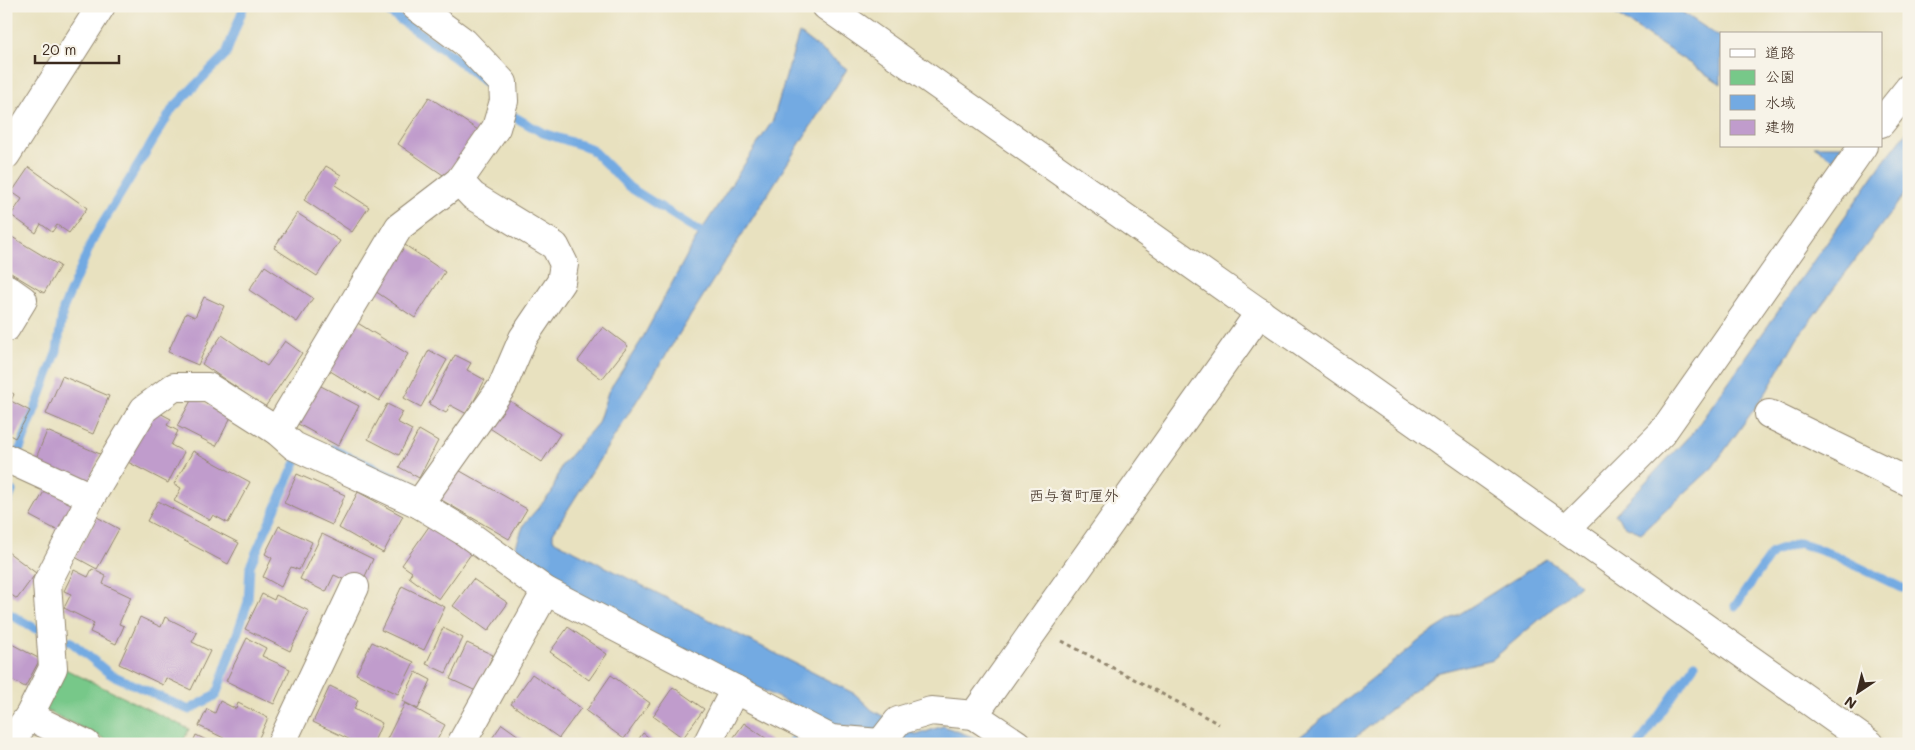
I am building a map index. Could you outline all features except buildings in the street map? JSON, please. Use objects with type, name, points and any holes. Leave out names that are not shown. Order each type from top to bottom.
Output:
[{"type":"street","points":[[6,155],[101,6]]},
{"type":"street","points":[[277,431],[398,227],[459,181],[496,128],[504,101],[503,83],[464,42],[415,6]]},
{"type":"street","points":[[826,6],[1870,744]]},
{"type":"street","points":[[1882,122],[1909,88]]},
{"type":"street","points":[[1567,528],[1662,433],[1862,148]]},
{"type":"street","points":[[419,504],[502,387],[523,338],[561,282],[564,264],[555,246],[473,196],[459,181]]},
{"type":"street","points":[[6,288],[23,300],[6,328]]},
{"type":"street","points":[[974,716],[1260,312]]},
{"type":"street","points":[[9,744],[29,716],[53,668],[47,583],[91,497],[144,409],[174,387],[208,387],[277,431],[294,446],[419,504],[465,532],[546,591],[831,738],[880,743],[898,721],[931,711],[974,716],[1017,744]]},
{"type":"street","points":[[1769,414],[1909,482]]},
{"type":"street","points":[[6,458],[91,497]]},
{"type":"street","points":[[281,744],[355,587]]},
{"type":"street","points":[[461,744],[546,591]]},
{"type":"street","points":[[707,744],[736,689]]},
{"type":"street","points":[[29,716],[86,744]]},
{"type":"path","points":[[1037,628],[1219,724]]},
{"type":"green space","points":[[65,669],[189,729],[182,744],[115,744],[43,709]]},
{"type":"water","points":[[1603,6],[1673,6],[1720,37],[1720,83]]},
{"type":"water","points":[[799,33],[847,69],[553,533],[553,540],[855,694],[872,710],[917,735],[943,726],[992,744],[893,744],[864,728],[835,726],[574,596],[513,554],[524,524],[552,492],[561,466],[598,423],[608,392],[641,341],[694,242],[773,120]]},
{"type":"water","points":[[1909,129],[1909,188],[1797,338],[1767,391],[1712,468],[1641,533],[1625,526],[1615,514],[1694,431],[1881,165]]},
{"type":"water","points":[[1817,148],[1841,148],[1833,159]]},
{"type":"water","points":[[1546,559],[1570,575],[1580,585],[1493,659],[1436,673],[1347,744],[1291,744],[1425,636]]},
{"type":"waterway","points":[[20,449],[57,351],[63,309],[93,239],[173,108],[226,54],[244,6]]},
{"type":"waterway","points":[[380,6],[451,55],[485,82]]},
{"type":"waterway","points":[[513,116],[543,133],[590,148],[629,187],[710,238]]},
{"type":"waterway","points":[[332,449],[413,485]]},
{"type":"waterway","points":[[70,641],[110,674],[189,710],[216,695],[248,602],[250,566],[296,462]]},
{"type":"waterway","points":[[6,506],[12,491]]},
{"type":"waterway","points":[[1735,606],[1772,553],[1799,543],[1834,555],[1902,588],[1909,588]]},
{"type":"waterway","points":[[6,612],[36,629]]},
{"type":"waterway","points":[[1639,744],[1695,664]]},
{"type":"district","name":"西与賀町厘外","points":[[1074,495]]}]
